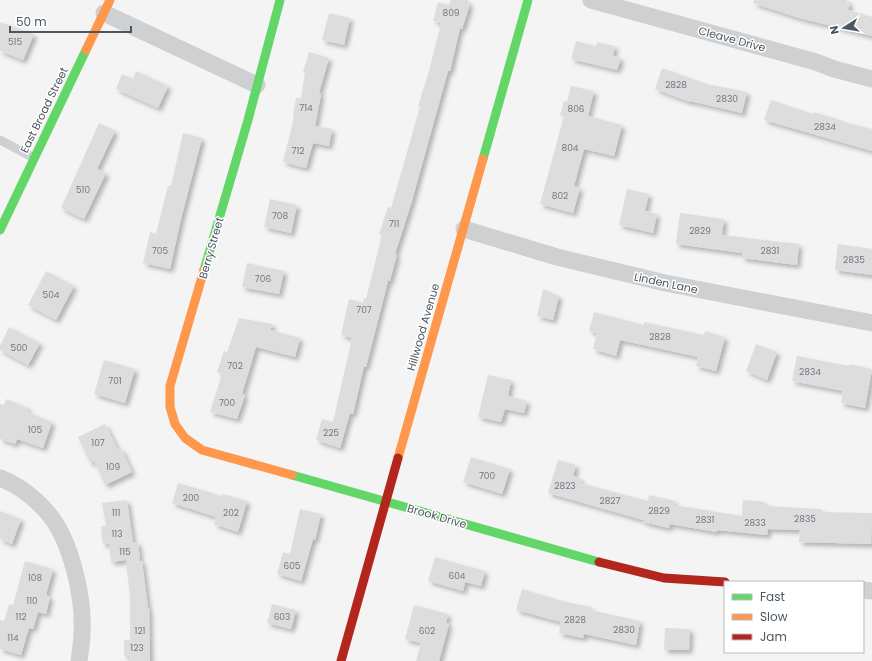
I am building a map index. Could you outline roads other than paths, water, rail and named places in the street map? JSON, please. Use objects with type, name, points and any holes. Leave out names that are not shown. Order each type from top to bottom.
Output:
[{"type":"street","name":"Berry Street","points":[[170,412],[168,398],[170,386],[248,120],[280,0]]},
{"type":"street","name":"Hillwood Avenue","points":[[341,661],[528,0]]},
{"type":"street","name":"Cleave Drive","points":[[591,0],[816,62],[834,69],[872,79]]},
{"type":"street","points":[[107,6],[258,84]]},
{"type":"street","name":"East Broad Street","points":[[0,230],[107,6]]},
{"type":"street","name":"Linden Lane","points":[[464,229],[557,257],[665,284],[872,323]]},
{"type":"street","name":"Brook Drive","points":[[170,412],[172,420],[180,433],[190,443],[202,450],[648,575],[664,578],[724,582]]},
{"type":"street","points":[[0,478],[20,488],[48,512],[57,526],[69,553],[76,575],[81,603],[82,632],[79,661]]},
{"type":"lane","points":[[0,140],[34,158]]}]
